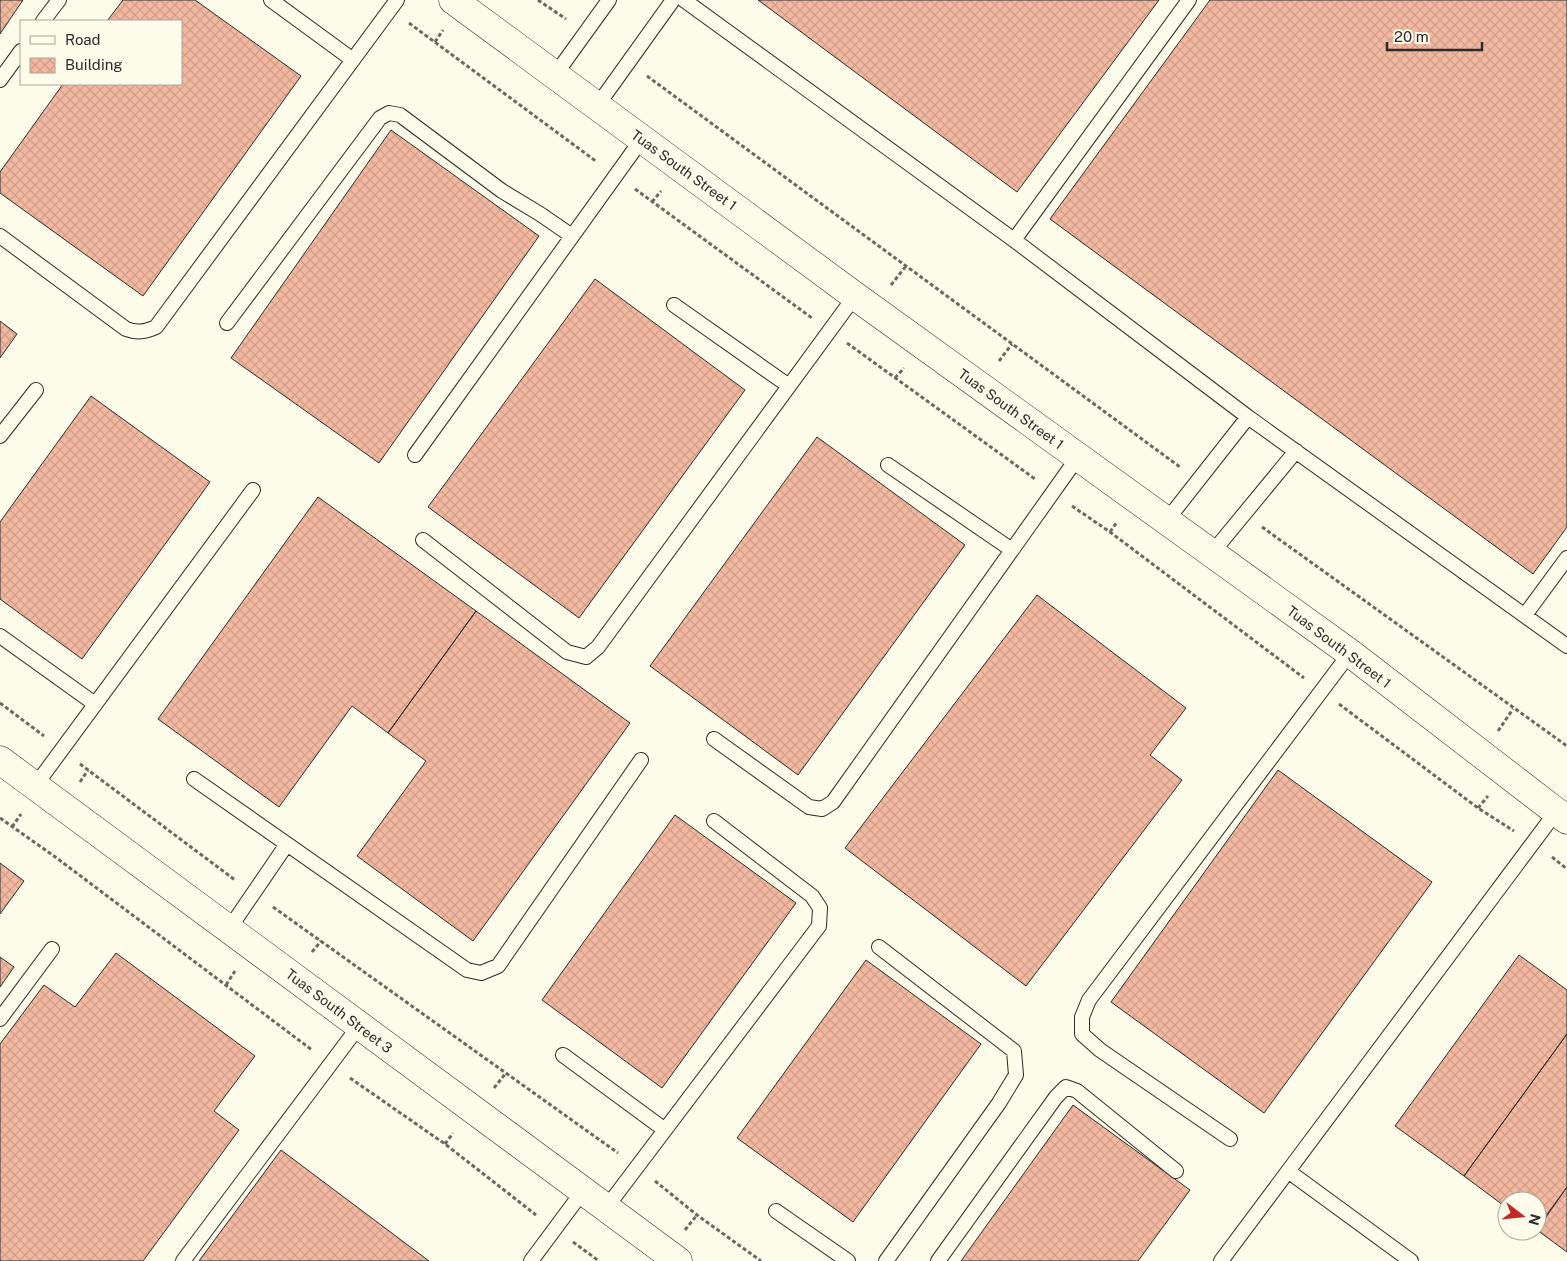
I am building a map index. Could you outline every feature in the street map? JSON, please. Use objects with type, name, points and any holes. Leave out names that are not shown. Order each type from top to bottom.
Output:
[{"type":"street","name":"Tuas South Street 1","points":[[453,0],[855,296],[1350,653],[1561,816]]},
{"type":"street","name":"Tuas South Street 3","points":[[0,760],[678,1261]]},
{"type":"lane","points":[[44,20],[59,0]]},
{"type":"lane","points":[[271,0],[353,60]]},
{"type":"lane","points":[[555,75],[610,0]]},
{"type":"lane","points":[[597,106],[673,0]]},
{"type":"lane","points":[[684,0],[1014,240],[1248,417],[1567,646]]},
{"type":"lane","points":[[1014,240],[1189,0]]},
{"type":"lane","points":[[0,236],[126,328],[134,332],[146,332],[156,327],[394,4]]},
{"type":"lane","points":[[0,80],[20,52]]},
{"type":"lane","points":[[227,323],[380,118],[389,113],[400,116],[502,191],[572,236]]},
{"type":"lane","points":[[415,455],[642,139]]},
{"type":"lane","points":[[423,540],[567,652],[586,657],[598,647],[855,296]]},
{"type":"lane","points":[[674,305],[789,386]]},
{"type":"lane","points":[[0,436],[36,390]]},
{"type":"lane","points":[[1166,520],[1248,417]]},
{"type":"lane","points":[[1212,553],[1296,451]]},
{"type":"lane","points":[[714,739],[809,807],[822,808],[833,802],[1078,457]]},
{"type":"lane","points":[[888,465],[1012,550]]},
{"type":"lane","points":[[35,786],[253,490]]},
{"type":"lane","points":[[1525,615],[1567,558]]},
{"type":"lane","points":[[0,636],[95,704]]},
{"type":"lane","points":[[1230,1139],[1100,1050],[1082,1034],[1082,1017],[1089,1000],[1350,653]]},
{"type":"lane","points":[[194,779],[467,970],[481,973],[498,966],[641,760]]},
{"type":"lane","points":[[1221,1261],[1532,843],[1561,816]]},
{"type":"lane","points":[[606,1208],[819,926],[820,908],[812,896],[714,821]]},
{"type":"lane","points":[[229,929],[287,844]]},
{"type":"lane","points":[[879,947],[1014,1051],[1016,1075],[999,1103],[886,1261]]},
{"type":"lane","points":[[0,1019],[52,949]]},
{"type":"lane","points":[[183,1261],[360,1026]]},
{"type":"lane","points":[[563,1055],[665,1130]]},
{"type":"lane","points":[[938,1261],[1056,1096],[1066,1087],[1077,1091],[1176,1171]]},
{"type":"lane","points":[[1288,1171],[1411,1261]]},
{"type":"lane","points":[[531,1261],[583,1191]]},
{"type":"lane","points":[[776,1211],[848,1261]]},
{"type":"path","points":[[538,0],[585,32]]},
{"type":"path","points":[[394,4],[615,176],[1053,493],[1110,532],[1478,808],[1567,868]]},
{"type":"path","points":[[628,62],[1198,480]]},
{"type":"path","points":[[1244,514],[1567,746]]},
{"type":"path","points":[[0,703],[253,893],[637,1167],[697,1215],[761,1261]]},
{"type":"path","points":[[0,818],[62,862],[330,1064],[445,1144],[598,1261]]},
{"type":"building","points":[[0,0],[23,0],[0,34]]},
{"type":"building","points":[[123,0],[195,0],[301,76],[143,296],[0,193],[0,172],[62,85],[182,85],[182,20],[108,20]]},
{"type":"building","points":[[758,0],[1159,0],[1017,192]]},
{"type":"building","points":[[1210,0],[1567,0],[1567,527],[1533,574],[1050,219]]},
{"type":"building","points":[[391,130],[539,236],[379,463],[231,358]]},
{"type":"building","points":[[595,279],[745,390],[579,618],[428,507]]},
{"type":"building","points":[[0,321],[17,334],[0,358]]},
{"type":"building","points":[[91,396],[210,482],[82,659],[0,599],[0,522]]},
{"type":"building","points":[[817,437],[965,545],[798,775],[650,666]]},
{"type":"building","points":[[318,497],[476,611],[388,733],[352,706],[279,807],[158,719]]},
{"type":"building","points":[[1037,595],[1186,708],[1150,755],[1182,780],[1026,986],[845,848]]},
{"type":"building","points":[[476,611],[630,723],[473,941],[357,856],[426,761],[388,733]]},
{"type":"building","points":[[1278,770],[1432,882],[1264,1113],[1111,1002]]},
{"type":"building","points":[[675,815],[796,903],[662,1088],[542,1000]]},
{"type":"building","points":[[0,863],[24,881],[0,914]]},
{"type":"building","points":[[116,953],[255,1056],[214,1111],[239,1130],[143,1261],[0,1261],[0,1044],[44,985],[75,1007]]},
{"type":"building","points":[[1519,955],[1567,990],[1567,1034],[1464,1176],[1395,1126]]},
{"type":"building","points":[[0,957],[14,967],[0,987]]},
{"type":"building","points":[[866,960],[981,1044],[853,1222],[737,1138]]},
{"type":"building","points":[[1567,1034],[1567,1187],[1547,1214],[1547,1191],[1497,1191],[1497,1201],[1464,1176]]},
{"type":"building","points":[[1073,1105],[1190,1190],[1138,1261],[961,1261]]},
{"type":"building","points":[[281,1150],[429,1261],[199,1261]]},
{"type":"building","points":[[1567,1187],[1567,1252],[1547,1237],[1547,1216]]}]
